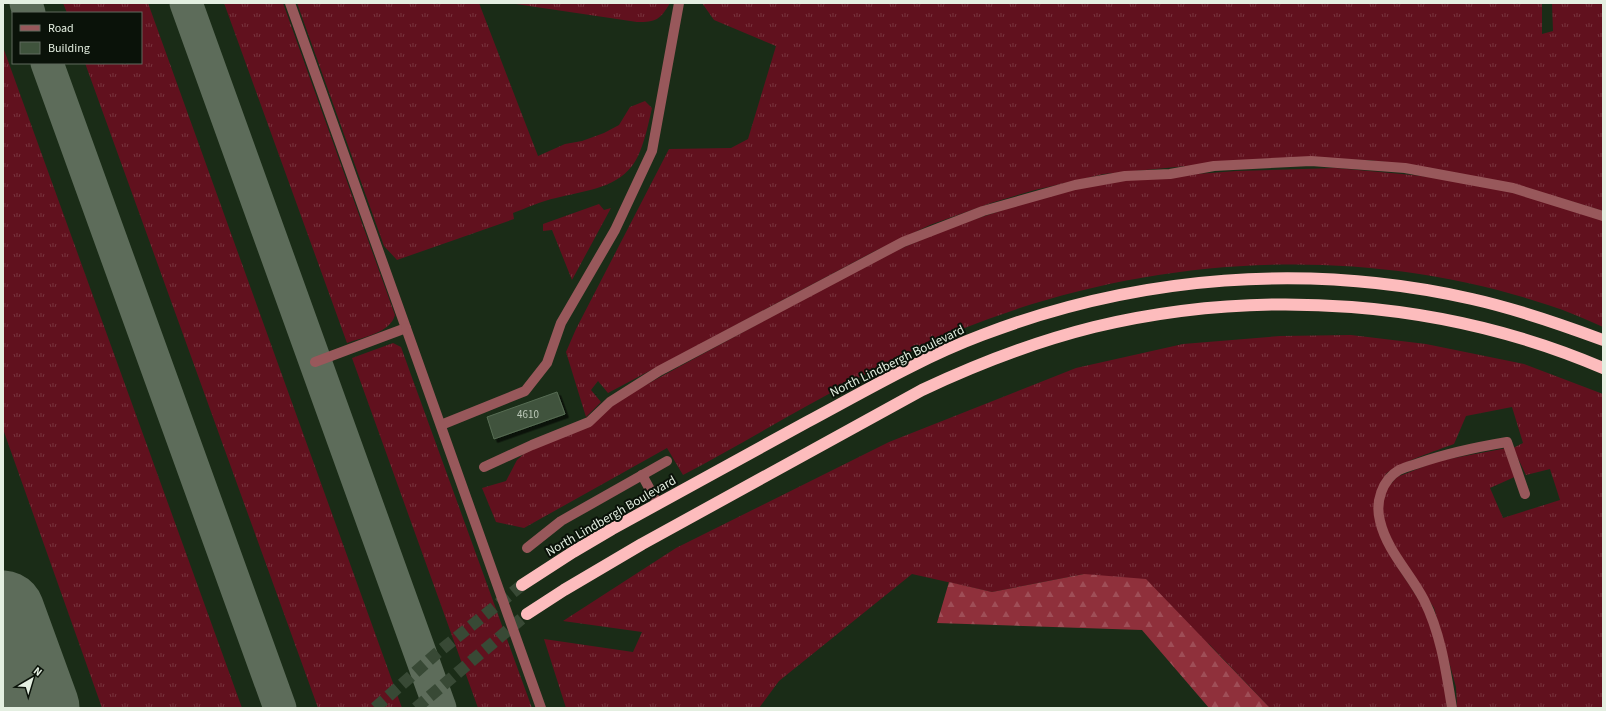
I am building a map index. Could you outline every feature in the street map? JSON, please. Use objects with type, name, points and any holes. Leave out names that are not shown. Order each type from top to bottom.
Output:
[{"type":"highway","name":"North Lindbergh Boulevard","points":[[522,585],[573,552],[658,504],[899,373],[939,353],[981,336],[1066,307],[1155,288],[1202,282],[1294,278],[1384,284],[1434,291],[1512,309],[1564,325],[1603,340]]},
{"type":"highway","points":[[527,614],[564,590],[642,544],[922,390],[962,371],[1006,354],[1094,327],[1139,318],[1230,306],[1275,304],[1368,308],[1413,314],[1474,326],[1547,347],[1603,368]]},
{"type":"lane","points":[[290,3],[541,708]]},
{"type":"lane","points":[[441,425],[525,391],[547,363],[561,323],[615,230],[652,151],[680,3]]},
{"type":"lane","points":[[484,467],[589,422],[610,402],[659,371],[903,242],[982,211],[1075,184],[1124,176],[1170,174],[1214,166],[1311,161],[1413,169],[1513,188],[1603,216]]},
{"type":"lane","points":[[315,362],[406,328]]},
{"type":"lane","points":[[1452,708],[1443,651],[1431,615],[1423,599],[1391,548],[1380,521],[1378,502],[1386,482],[1399,470],[1446,453],[1507,442],[1525,494]]},
{"type":"lane","points":[[527,548],[561,521],[667,461]]},
{"type":"lane","points":[[642,475],[658,504]]},
{"type":"green space","points":[[63,3],[148,3],[402,708],[318,708],[85,64],[142,64],[142,12],[67,12]]},
{"type":"green space","points":[[224,3],[283,3],[395,315],[388,326],[375,334],[347,343]]},
{"type":"green space","points":[[297,3],[479,3],[538,156],[565,144],[582,141],[604,133],[619,125],[630,107],[645,101],[652,108],[645,138],[636,160],[625,174],[607,184],[587,191],[550,199],[513,213],[514,219],[397,260],[384,246]]},
{"type":"green space","points":[[509,3],[670,3],[657,19],[637,22]]},
{"type":"green space","points":[[702,3],[1542,3],[1542,34],[1553,31],[1552,3],[1603,3],[1603,211],[1521,186],[1412,165],[1368,160],[1259,159],[1104,174],[1035,190],[991,203],[930,225],[875,251],[608,393],[598,381],[591,390],[601,402],[586,417],[566,352],[576,329],[669,149],[731,148],[748,139],[776,46],[714,20]]},
{"type":"green space","points":[[3,47],[242,708],[102,708],[3,429]]},
{"type":"green space","points":[[1335,168],[1418,176],[1485,186],[1536,199],[1603,220],[1603,327],[1548,305],[1475,285],[1401,271],[1325,265],[1250,266],[1174,273],[1099,286],[1026,306],[955,332],[920,347],[851,382],[683,475],[667,448],[524,528],[496,522],[482,488],[506,481],[517,460],[529,449],[608,409],[629,394],[883,256],[954,226],[1046,196],[1119,180],[1236,171]]},
{"type":"green space","points":[[599,204],[604,210],[611,208],[572,280],[552,230],[543,231],[543,224]]},
{"type":"green space","points":[[1351,335],[1426,344],[1524,364],[1603,394],[1603,708],[1457,708],[1456,687],[1434,608],[1389,539],[1382,512],[1384,492],[1397,477],[1438,461],[1507,448],[1519,475],[1490,488],[1503,518],[1560,500],[1550,469],[1526,475],[1513,448],[1523,443],[1512,407],[1466,416],[1454,444],[1409,461],[1387,473],[1380,486],[1375,502],[1375,518],[1380,534],[1397,567],[1417,597],[1430,622],[1438,646],[1443,671],[1447,708],[1270,708],[1209,644],[1084,574],[992,592],[912,574],[779,681],[759,708],[566,708],[544,639],[633,652],[642,632],[563,621],[676,548],[889,442],[1076,368],[1183,344],[1280,336]]},
{"type":"green space","points":[[393,343],[401,347],[532,708],[478,708],[352,358]]},
{"type":"green space","points":[[1084,574],[1146,579],[1270,708],[1209,708],[1142,630],[937,623],[949,582],[992,592]]},
{"type":"building","points":[[557,392],[565,414],[494,439],[487,417]]},
{"type":"taxiway","points":[[26,3],[29,12]]},
{"type":"taxiway","points":[[186,3],[440,708]]},
{"type":"taxiway","points":[[47,64],[280,708]]},
{"type":"runway","points":[[3,612],[38,708]]},
{"type":"tunnel","points":[[375,708],[436,654],[522,585]]},
{"type":"tunnel","points":[[416,708],[527,614]]}]
